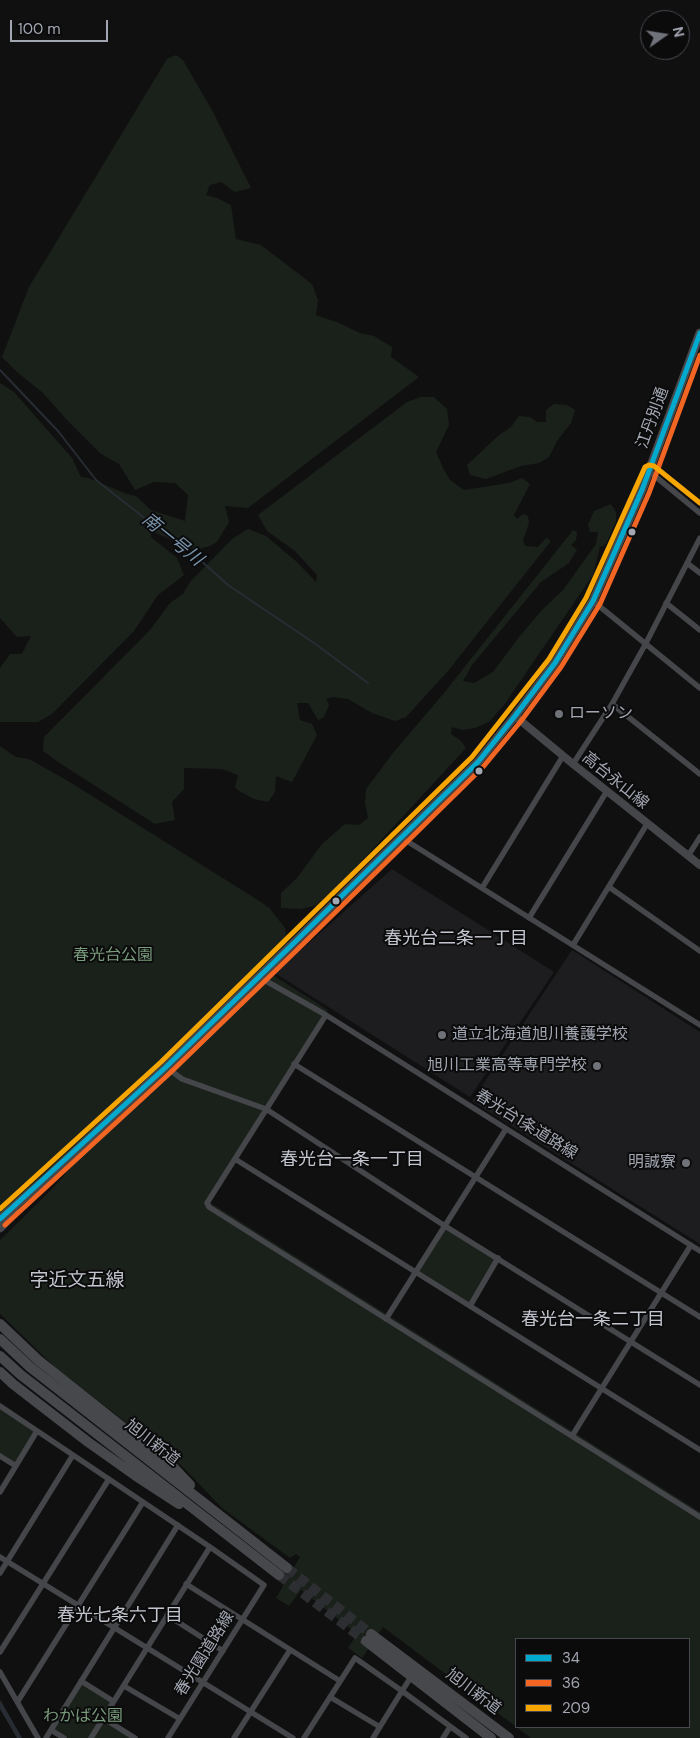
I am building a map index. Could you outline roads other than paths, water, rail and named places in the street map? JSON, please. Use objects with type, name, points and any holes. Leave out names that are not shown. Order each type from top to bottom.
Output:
[{"type":"highway","points":[[0,1324],[38,1360],[174,1468],[216,1512]]},
{"type":"highway","name":"旭川新道","points":[[0,1339],[30,1368],[216,1512],[283,1571],[216,1526],[21,1376],[0,1356]]},
{"type":"highway","points":[[0,1372],[21,1390],[136,1476],[216,1526]]},
{"type":"highway","name":"旭川新道","points":[[492,1738],[411,1677],[368,1637],[509,1738]]},
{"type":"main road","name":"江丹別通","points":[[0,1219],[166,1067],[402,838],[478,762],[515,716],[555,663],[593,601],[650,472],[700,335]]},
{"type":"main road","name":"江丹別通","points":[[0,1228],[42,1182]]},
{"type":"street","points":[[650,472],[700,513]]},
{"type":"street","points":[[573,764],[612,704],[645,645],[700,538]]},
{"type":"street","points":[[687,563],[700,573]]},
{"type":"street","points":[[593,601],[700,688]]},
{"type":"street","points":[[666,603],[700,630]]},
{"type":"street","points":[[612,704],[700,774]]},
{"type":"street","name":"高台永山線","points":[[515,716],[700,865]]},
{"type":"street","points":[[482,888],[563,756]]},
{"type":"street","points":[[529,918],[607,791]]},
{"type":"street","points":[[573,945],[648,824]]},
{"type":"street","points":[[688,856],[700,837]]},
{"type":"street","points":[[402,838],[700,1025]]},
{"type":"street","points":[[610,887],[700,951]]},
{"type":"street","name":"春光台1条道路線","points":[[259,977],[326,1015],[700,1250]]},
{"type":"street","points":[[326,1015],[207,1202],[209,1207],[699,1514]]},
{"type":"street","points":[[294,1064],[700,1317]]},
{"type":"street","points":[[166,1067],[182,1079],[266,1109],[445,1226],[700,1385]]},
{"type":"street","points":[[386,1319],[506,1129]]},
{"type":"street","points":[[235,1159],[700,1450]]},
{"type":"street","points":[[572,1436],[691,1245]]},
{"type":"street","points":[[470,1306],[498,1258]]},
{"type":"street","points":[[0,1407],[210,1547],[91,1738]]},
{"type":"street","points":[[0,1492],[38,1431]]},
{"type":"street","points":[[0,1573],[73,1455]]},
{"type":"street","points":[[0,1456],[16,1466]]},
{"type":"street","points":[[0,1652],[109,1479]]},
{"type":"street","points":[[18,1701],[143,1502]]},
{"type":"street","points":[[46,1738],[178,1525]]},
{"type":"street","name":"春光園道路線","points":[[168,1738],[264,1585],[210,1547]]},
{"type":"street","points":[[0,1557],[293,1738]]},
{"type":"street","points":[[186,1584],[340,1681]]},
{"type":"street","points":[[167,1615],[223,1651]]},
{"type":"street","points":[[234,1738],[290,1650]]},
{"type":"street","points":[[304,1738],[355,1658],[466,1738]]},
{"type":"street","points":[[0,1672],[38,1738]]},
{"type":"street","points":[[373,1738],[411,1677]]},
{"type":"street","points":[[81,1681],[114,1701]]},
{"type":"street","points":[[124,1686],[180,1719]]},
{"type":"street","points":[[330,1697],[380,1727]]},
{"type":"street","points":[[103,1718],[135,1738]]},
{"type":"street","points":[[444,1738],[450,1727]]},
{"type":"street","points":[[51,1730],[64,1738]]},
{"type":"waterway","name":"南一号川","points":[[0,370],[58,431],[96,480],[170,538],[190,551],[228,585],[314,643],[368,683]]},
{"type":"tunnel","points":[[287,1568],[371,1634]]},
{"type":"tunnel","points":[[279,1575],[366,1641]]},
{"type":"place","name":"ローソン","points":[[559,714]]},
{"type":"place","name":"道立北海道旭川養護学校","points":[[442,1035]]},
{"type":"place","name":"旭川工業高等専門学校","points":[[597,1066]]},
{"type":"place","name":"明誠寮","points":[[686,1163]]},
{"type":"district","name":"春光台二条一丁目","points":[[456,939]]},
{"type":"district","name":"春光台一条一丁目","points":[[352,1160]]},
{"type":"district","name":"字近文五線","points":[[77,1281]]},
{"type":"district","name":"春光台一条二丁目","points":[[593,1320]]},
{"type":"district","name":"春光七条六丁目","points":[[120,1616]]},
{"type":"park label","name":"春光台公園","points":[[113,956]]},
{"type":"park label","name":"わかば公園","points":[[83,1717]]}]
